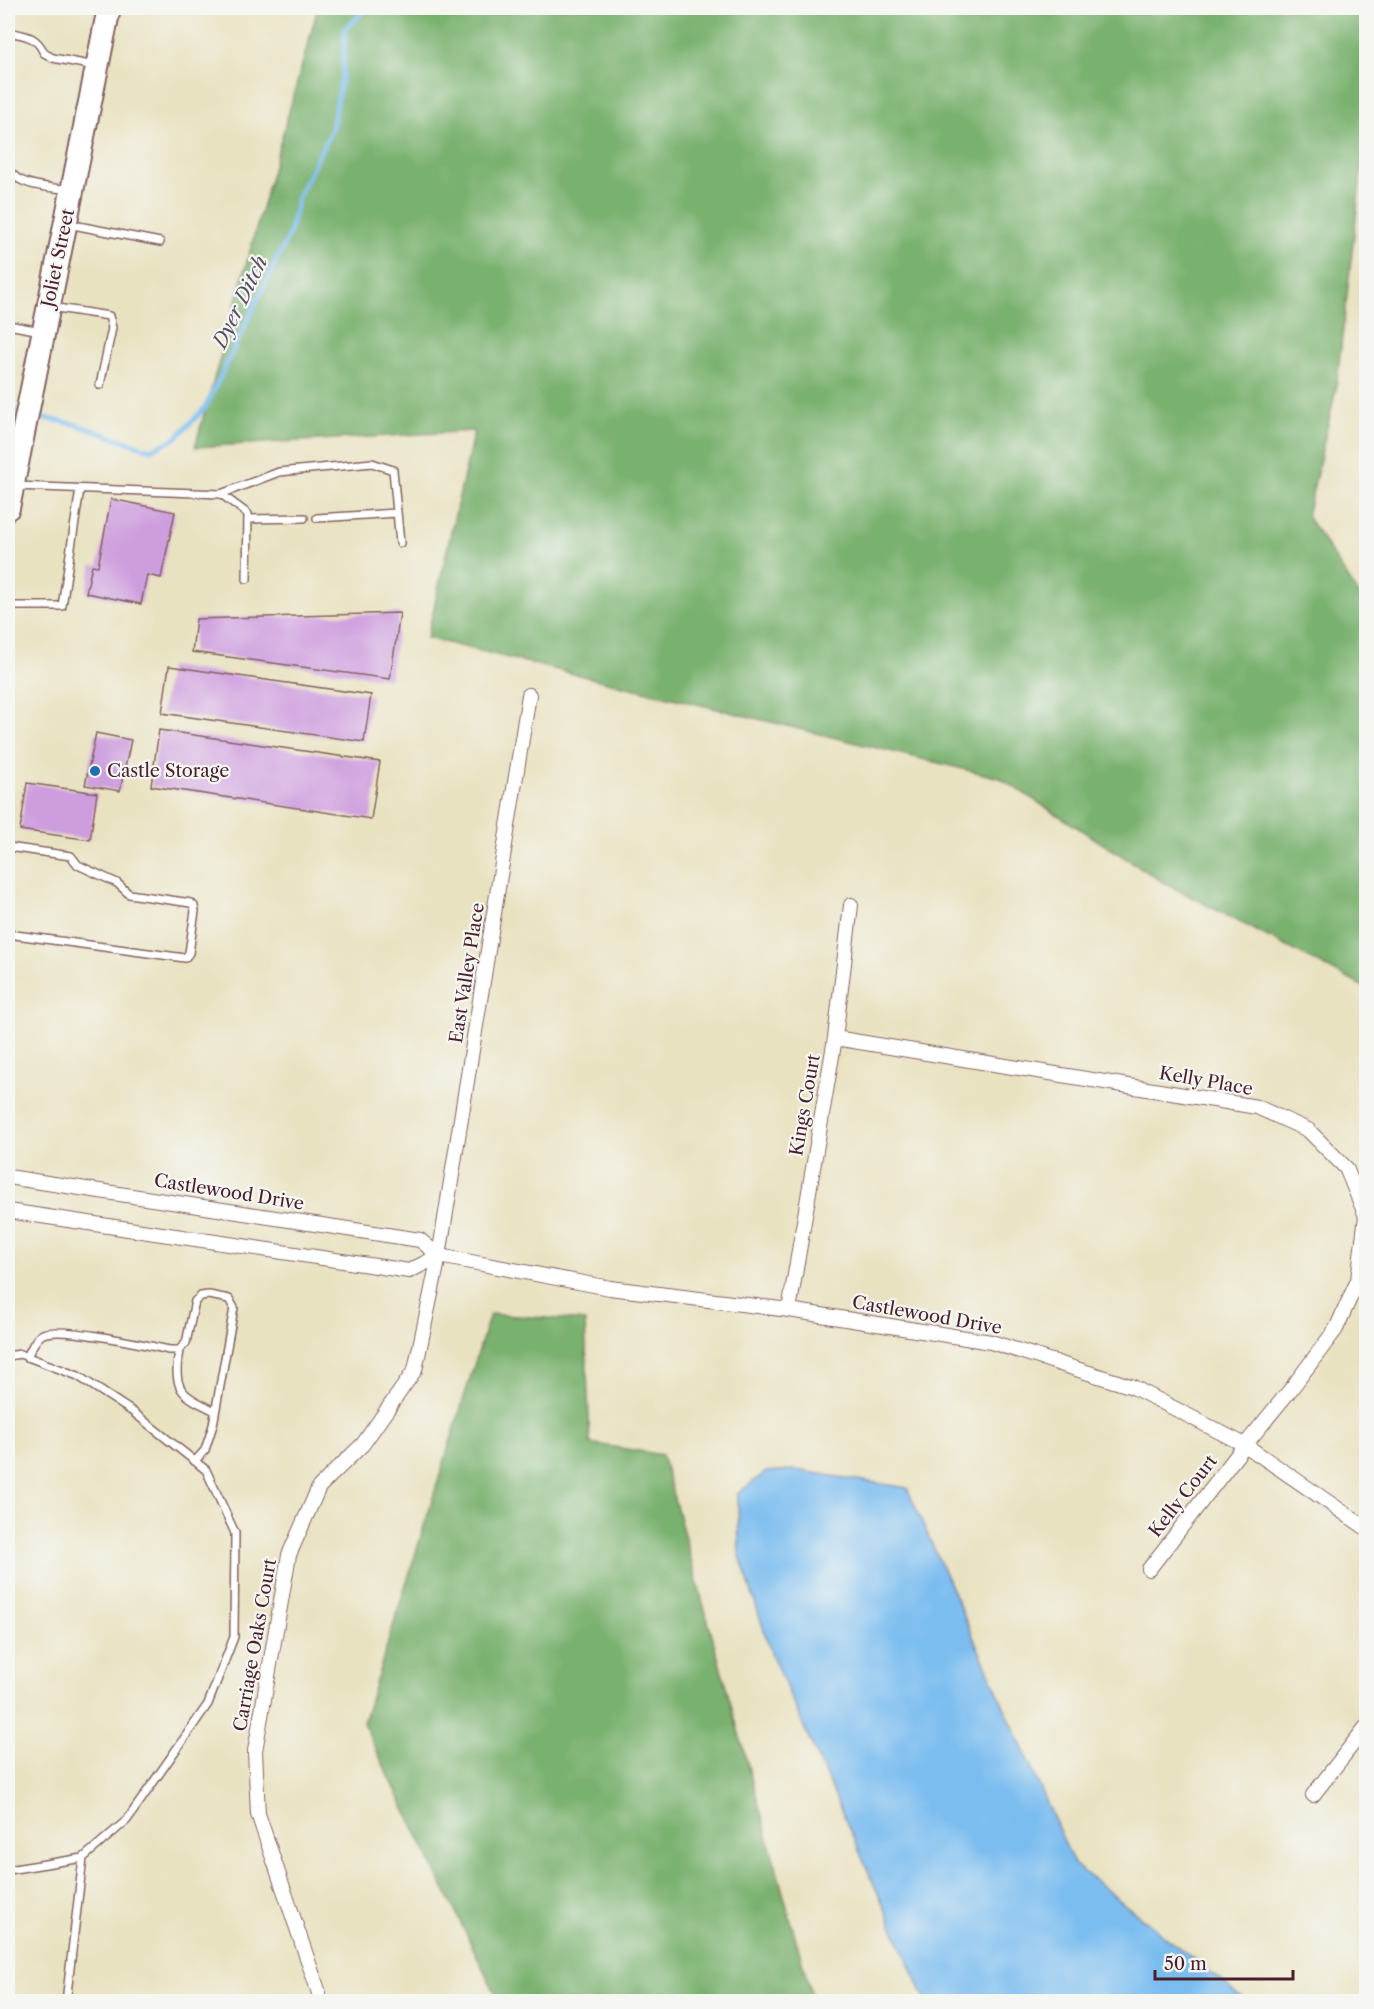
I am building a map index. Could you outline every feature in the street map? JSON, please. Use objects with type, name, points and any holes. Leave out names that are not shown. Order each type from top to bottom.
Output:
[{"type":"main road","name":"Joliet Street","points":[[8,508],[11,478],[30,400],[109,8]]},
{"type":"street","name":"East Valley Place","points":[[440,1256],[529,695]]},
{"type":"street","name":"Kings Court","points":[[789,1310],[835,1038],[851,906]]},
{"type":"street","name":"Kelly Place","points":[[835,1038],[1257,1107],[1308,1130],[1346,1168],[1366,1216],[1358,1280],[1336,1329],[1245,1445]]},
{"type":"street","name":"Castlewood Drive","points":[[8,1177],[420,1239],[440,1256],[610,1288],[789,1310],[991,1342],[1133,1387],[1245,1445],[1366,1528]]},
{"type":"street","points":[[8,1211],[409,1270],[440,1256]]},
{"type":"street","name":"Carriage Oaks Court","points":[[318,2001],[319,1994],[258,1814],[255,1751],[289,1555],[319,1487],[363,1444],[415,1370],[440,1256]]},
{"type":"street","name":"Kelly Court","points":[[1149,1569],[1245,1445]]},
{"type":"street","points":[[1313,1795],[1366,1727]]},
{"type":"lane","points":[[8,32],[29,36],[39,42],[44,53],[53,58],[97,67]]},
{"type":"lane","points":[[10,172],[23,181],[72,190]]},
{"type":"lane","points":[[8,197],[10,172]]},
{"type":"lane","points":[[65,224],[160,242]]},
{"type":"lane","points":[[49,306],[109,316],[112,328],[100,385]]},
{"type":"lane","points":[[8,325],[43,332]]},
{"type":"lane","points":[[11,478],[80,489],[221,494],[279,472],[372,464],[393,470],[400,543]]},
{"type":"lane","points":[[8,606],[62,606],[80,489]]},
{"type":"lane","points":[[221,494],[248,514],[248,579]]},
{"type":"lane","points":[[317,518],[397,513]]},
{"type":"lane","points":[[248,519],[304,518]]},
{"type":"lane","points":[[8,847],[71,856],[78,865],[117,883],[129,894],[191,903],[195,911],[189,953],[185,958],[8,934]]},
{"type":"lane","points":[[27,1357],[36,1341],[44,1334],[54,1332],[104,1337],[178,1350],[186,1343],[195,1301],[201,1296],[208,1295],[229,1299],[234,1308],[215,1411],[205,1450],[195,1461]]},
{"type":"lane","points":[[178,1350],[176,1369],[182,1392],[190,1399],[215,1411]]},
{"type":"lane","points":[[8,1356],[20,1354],[78,1376],[133,1412],[206,1470],[235,1533],[234,1637],[208,1704],[127,1820],[83,1858],[8,1870]]},
{"type":"lane","points":[[66,2001],[83,1858]]},
{"type":"green space","points":[[318,8],[1366,8],[1366,132],[1336,389],[1307,516],[1366,605],[1366,988],[1163,882],[1000,778],[427,638],[474,431],[195,447]]},
{"type":"green space","points":[[490,1314],[585,1321],[590,1443],[662,1455],[813,2001],[499,2001],[363,1723]]},
{"type":"water","points":[[795,1470],[907,1488],[1074,1864],[1246,2001],[926,2001],[772,1655],[739,1553],[738,1493],[766,1472]]},
{"type":"building","points":[[111,499],[175,512],[161,578],[147,575],[141,604],[86,593],[92,565],[98,566]]},
{"type":"building","points":[[400,613],[390,679],[192,652],[196,619]]},
{"type":"building","points":[[169,666],[371,695],[364,742],[162,713]]},
{"type":"building","points":[[159,730],[380,762],[371,819],[151,786]]},
{"type":"building","points":[[96,733],[131,740],[120,791],[85,785]]},
{"type":"building","points":[[27,783],[97,793],[90,840],[20,830]]},
{"type":"waterway","name":"Dyer Ditch","points":[[34,416],[74,424],[151,450],[176,438],[205,408],[289,235],[299,195],[332,129],[343,70],[345,29],[367,8]]},
{"type":"waterway","name":"Dyer Ditch","points":[[8,410],[22,413]]},
{"type":"place","name":"Castle Storage","points":[[95,771]]}]
